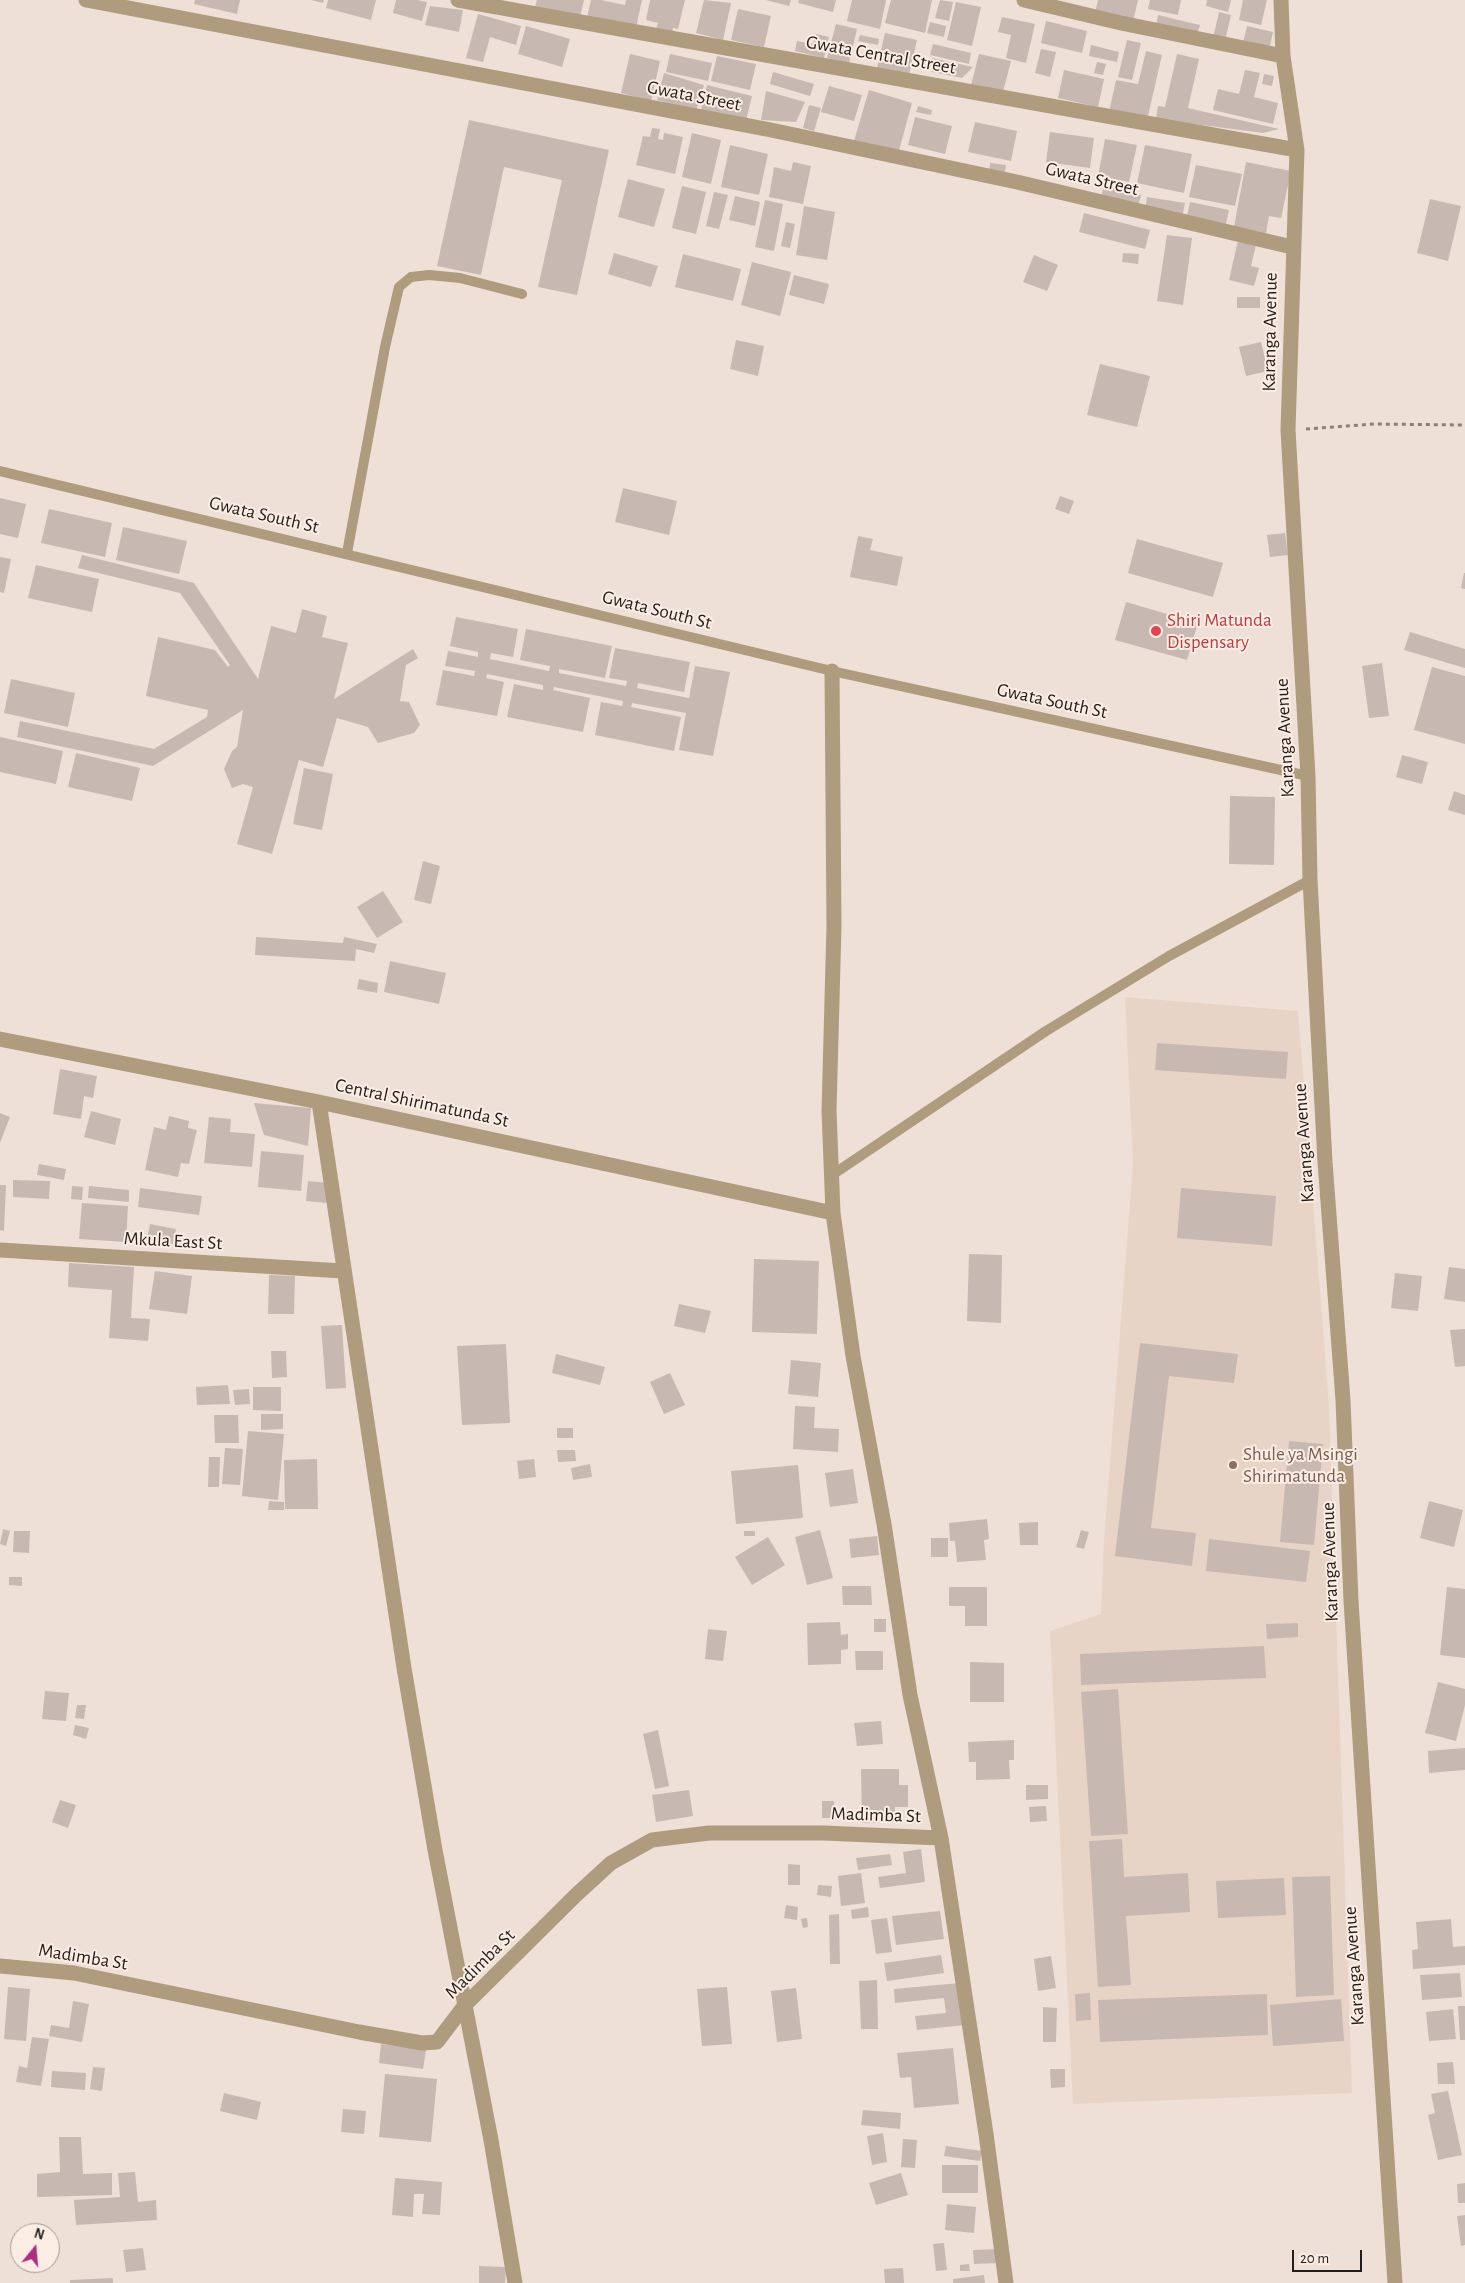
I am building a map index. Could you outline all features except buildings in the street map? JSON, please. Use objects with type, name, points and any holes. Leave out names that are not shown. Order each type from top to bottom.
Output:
[{"type":"street","name":"Gwata Street","points":[[86,0],[771,130],[1016,182],[1292,247]]},
{"type":"street","name":"Gwata Central Street","points":[[458,0],[1297,150]]},
{"type":"street","points":[[1024,0],[1121,23],[1282,56]]},
{"type":"street","name":"Karanga Avenue","points":[[1281,0],[1282,56],[1297,150],[1292,247],[1288,430],[1308,776],[1310,880],[1324,1162],[1343,1400],[1351,1611],[1395,2283]]},
{"type":"street","points":[[832,671],[834,926],[829,1111],[833,1213],[853,1356],[884,1524],[910,1695],[941,1838],[986,2134],[1006,2283]]},
{"type":"street","name":"Central Shirimatunda St","points":[[0,1039],[319,1102],[833,1213]]},
{"type":"street","points":[[319,1102],[404,1668],[491,2140],[515,2283]]},
{"type":"street","name":"Mkula East St","points":[[0,1250],[343,1271]]},
{"type":"street","name":"Madimba St","points":[[0,1966],[74,1973],[422,2044],[437,2042],[465,2005],[611,1863],[652,1840],[718,1833],[823,1833],[941,1838]]},
{"type":"lane","points":[[346,553],[385,347],[399,287],[411,277],[429,275],[460,278],[522,294]]},
{"type":"lane","name":"Gwata South St","points":[[0,471],[832,671],[1308,776]]},
{"type":"lane","points":[[832,1175],[1046,1031],[1169,956],[1310,880]]},
{"type":"path","points":[[1288,430],[1374,424],[1465,425]]},
{"type":"shaded area","points":[[1125,997],[1298,1011],[1329,1405],[1352,2093],[1073,2104],[1050,1631],[1101,1614],[1104,1541],[1133,1163]]},
{"type":"place","name":"Shiri Matunda Dispensary","points":[[1156,631]]},
{"type":"place","name":"Shule ya Msingi Shirimatunda","points":[[1233,1465]]}]
